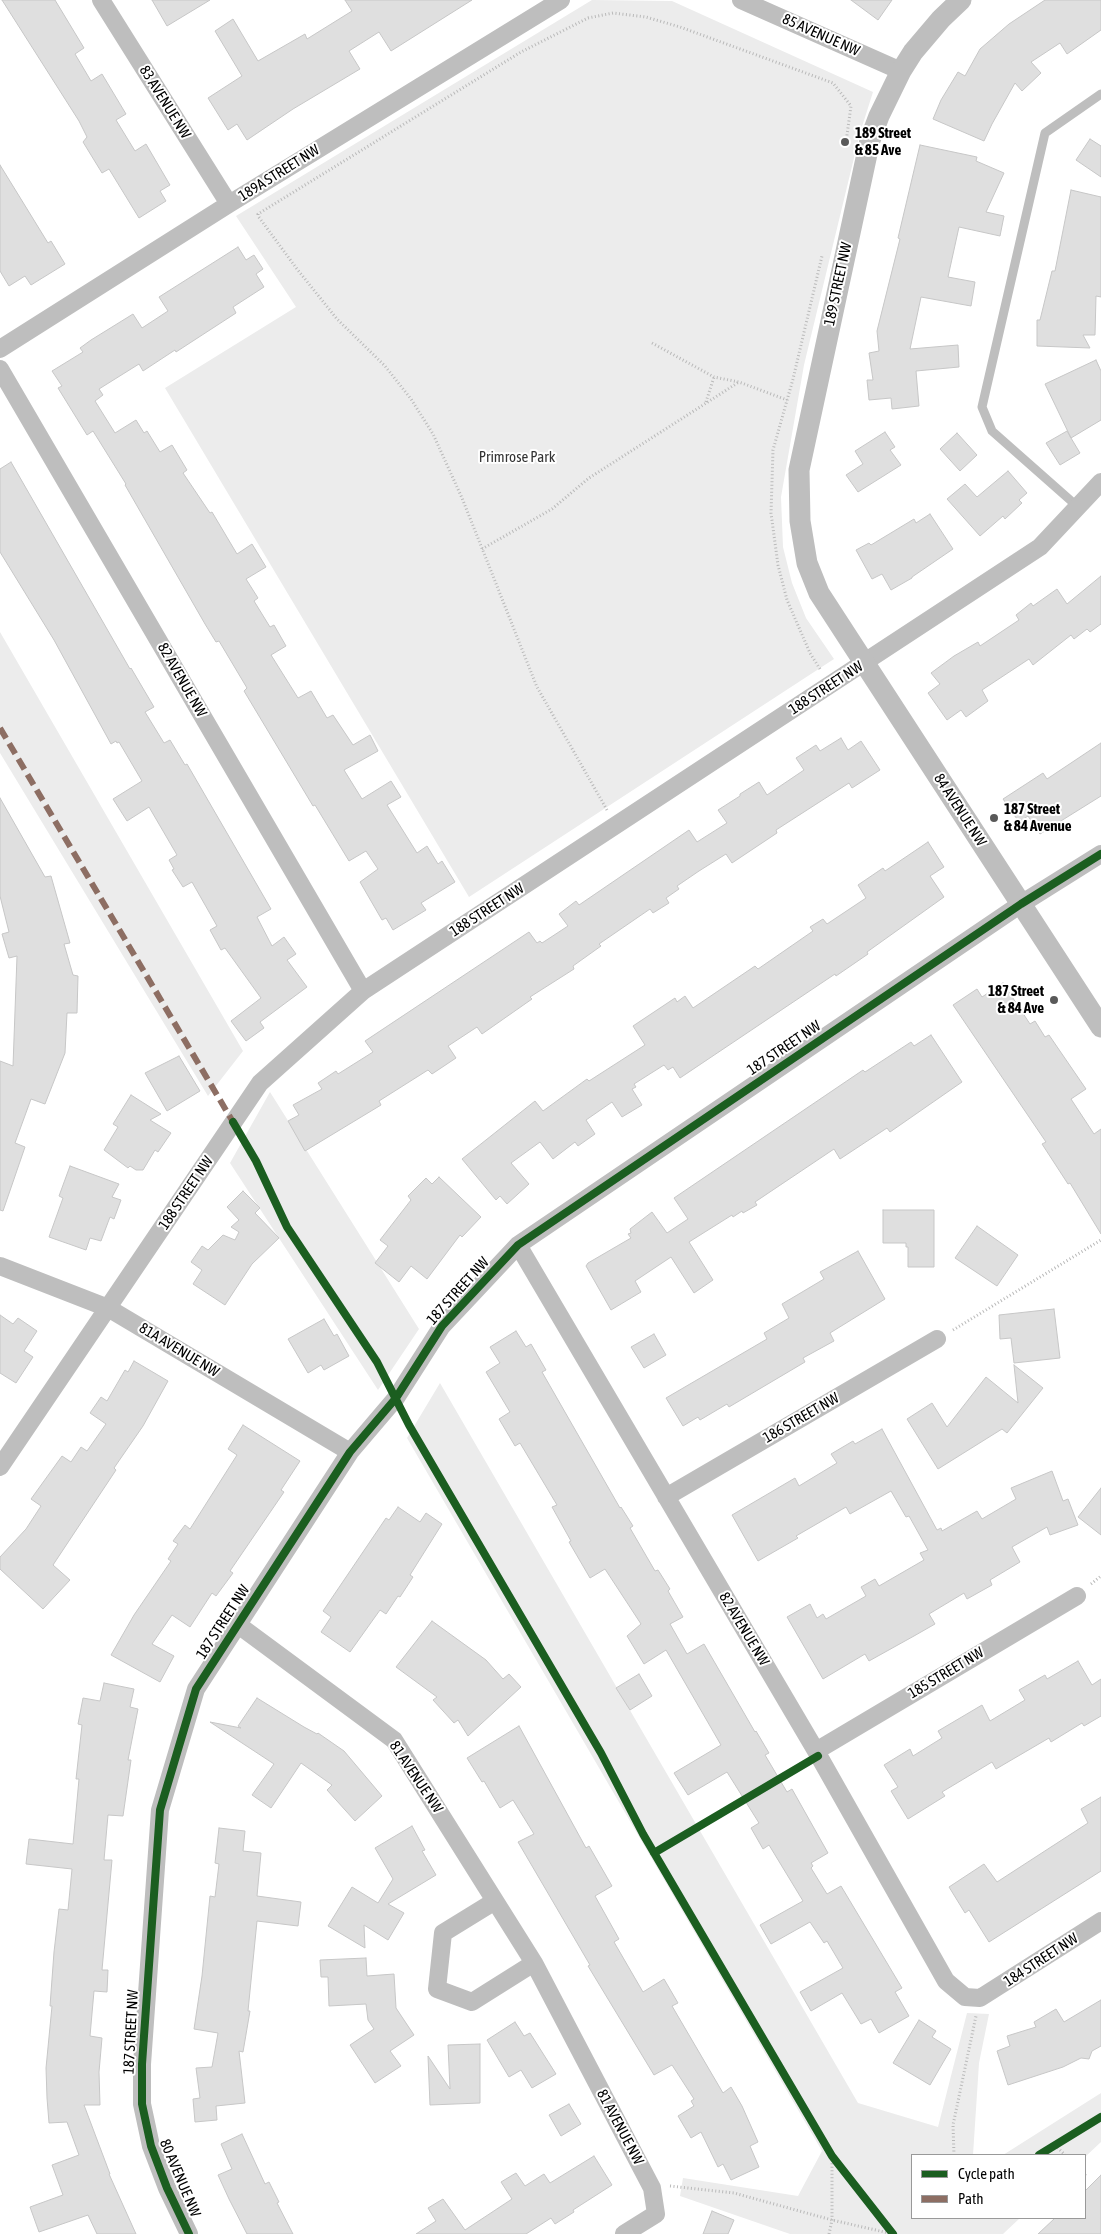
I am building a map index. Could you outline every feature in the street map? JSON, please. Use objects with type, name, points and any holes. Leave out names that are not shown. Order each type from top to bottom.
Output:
[{"type":"street","name":"83 AVENUE NW","points":[[101,0],[229,204]]},
{"type":"street","name":"189A STREET NW","points":[[0,349],[229,204],[561,0]]},
{"type":"street","name":"189 STREET NW","points":[[819,593],[807,563],[800,522],[799,470],[863,166],[879,116],[901,70],[926,35],[961,0]]},
{"type":"street","name":"85 AVENUE NW","points":[[752,2],[901,70]]},
{"type":"street","name":"82 AVENUE NW","points":[[0,369],[364,990]]},
{"type":"street","name":"188 STREET NW","points":[[0,1467],[260,1083],[364,990],[1040,547],[1101,482]]},
{"type":"street","name":"84 AVENUE NW","points":[[819,593],[1101,1027]]},
{"type":"street","name":"187 STREET NW","points":[[142,2104],[142,2064],[160,1810],[196,1689],[350,1452],[396,1398],[442,1326],[518,1246],[1021,904],[1101,854]]},
{"type":"street","name":"82 AVENUE NW","points":[[518,1246],[816,1751],[946,1981],[965,1997],[980,1998]]},
{"type":"street","name":"81A AVENUE NW","points":[[0,1266],[108,1308],[350,1452]]},
{"type":"street","name":"186 STREET NW","points":[[666,1497],[937,1339]]},
{"type":"street","name":"185 STREET NW","points":[[816,1751],[1077,1596]]},
{"type":"street","name":"81 AVENUE NW","points":[[237,1624],[394,1740],[534,1963],[652,2188],[656,2214],[624,2234]]},
{"type":"street","points":[[496,1901],[443,1933],[437,1989],[472,2002],[534,1963]]},
{"type":"street","name":"184 STREET NW","points":[[980,1998],[1101,1921]]},
{"type":"street","name":"80 AVENUE NW","points":[[142,2104],[151,2146],[167,2188],[189,2234]]},
{"type":"lane","points":[[1078,506],[992,431],[982,407],[1045,133],[1101,94]]},
{"type":"path","points":[[616,826],[537,688],[462,498],[433,434],[411,399],[385,366],[337,319],[297,270],[258,214],[522,52],[588,18],[612,13],[646,17],[680,27],[834,83],[850,106],[846,143]]},
{"type":"path","points":[[824,246],[773,450],[771,513],[778,565],[788,600],[810,654],[830,685]]},
{"type":"path","points":[[652,343],[714,376],[739,382],[787,400]]},
{"type":"path","points":[[705,403],[714,376]]},
{"type":"path","points":[[482,549],[552,509],[589,478],[739,382]]},
{"type":"path","points":[[937,1339],[1101,1240]]},
{"type":"path","points":[[954,2154],[953,2125],[980,1998]]},
{"type":"path","points":[[1047,2150],[1063,2140]]},
{"type":"path","points":[[1055,2145],[1064,2154]]},
{"type":"path","points":[[827,2148],[838,2164]]},
{"type":"path","points":[[829,2234],[832,2220],[832,2156]]},
{"type":"path","points":[[652,2188],[677,2185],[734,2192],[832,2220],[893,2234]]},
{"type":"path","points":[[887,2226],[893,2234]]},
{"type":"green space","name":"Primrose Park","points":[[592,0],[672,1],[873,92],[860,133],[804,365],[781,497],[783,547],[792,583],[806,618],[834,659],[469,897],[165,388],[296,307],[236,216]]},
{"type":"green space","points":[[0,632],[243,1051],[208,1096],[0,753]]},
{"type":"green space","points":[[270,1092],[419,1329],[378,1390],[230,1163]]},
{"type":"green space","points":[[440,1383],[858,2103],[938,2127],[967,2013],[989,2014],[979,2063],[973,2154],[911,2154],[911,2219],[1019,2219],[1003,2234],[790,2234],[680,2196],[683,2178],[798,2196],[822,2151],[407,1438]]},
{"type":"green space","points":[[1101,2093],[1101,2142],[1086,2156],[1086,2154],[1005,2154]]},
{"type":"building","points":[[2,0],[55,0],[84,48],[75,54],[91,81],[102,74],[126,114],[116,120],[135,151],[146,144],[170,185],[160,191],[166,201],[139,218],[109,169],[102,173],[83,142],[87,137],[79,121]]},
{"type":"building","points":[[152,0],[210,0],[167,26]]},
{"type":"building","points":[[345,0],[472,0],[391,51],[379,32],[349,51],[360,69],[293,109],[247,140],[237,124],[228,130],[208,98],[242,76],[215,31],[233,19],[258,61],[305,34],[307,39],[352,11]]},
{"type":"building","points":[[851,0],[892,0],[878,20]]},
{"type":"building","points":[[1045,0],[1101,0],[1101,30],[1067,54],[1060,43],[1031,62],[1041,73],[1022,91],[1015,83],[984,141],[933,119],[941,100],[958,72],[965,76],[980,49],[1009,24]]},
{"type":"building","points":[[1090,139],[1101,146],[1101,177],[1076,160]]},
{"type":"building","points":[[920,145],[977,157],[976,161],[1004,173],[986,212],[1004,216],[1000,236],[959,227],[948,277],[975,282],[971,306],[921,297],[910,349],[958,345],[959,367],[916,371],[919,406],[892,409],[891,398],[869,400],[867,380],[873,380],[869,353],[879,351],[877,331],[900,239],[898,238]]},
{"type":"building","points":[[0,165],[48,243],[51,241],[65,264],[31,285],[25,276],[9,286],[0,271]]},
{"type":"building","points":[[1071,190],[1101,197],[1101,297],[1096,296],[1095,335],[1083,335],[1090,348],[1037,346],[1037,320],[1040,320],[1052,271],[1055,271]]},
{"type":"building","points":[[238,247],[246,260],[254,255],[263,269],[256,274],[264,287],[233,307],[236,313],[176,352],[175,350],[143,371],[139,364],[99,389],[103,395],[95,401],[115,433],[136,420],[144,433],[147,431],[160,452],[172,445],[187,470],[183,473],[210,513],[212,512],[237,554],[252,544],[266,567],[246,579],[258,598],[254,601],[270,627],[274,625],[286,646],[271,655],[298,698],[311,691],[327,718],[333,715],[353,745],[370,735],[378,751],[344,770],[362,799],[391,781],[401,797],[387,805],[417,853],[427,846],[438,864],[442,861],[455,882],[421,903],[426,910],[393,930],[386,918],[382,920],[360,882],[378,869],[366,851],[349,861],[315,805],[313,806],[244,691],[247,688],[219,641],[216,642],[205,624],[126,484],[93,431],[87,435],[58,388],[62,386],[52,371],[83,352],[80,348],[91,340],[133,314],[142,328],[168,311],[159,297]]},
{"type":"building","points":[[1096,360],[1101,371],[1101,420],[1071,438],[1045,384]]},
{"type":"building","points":[[1067,431],[1080,453],[1060,465],[1046,443]]},
{"type":"building","points":[[885,432],[895,447],[890,450],[901,465],[858,492],[846,475],[863,464],[855,451]]},
{"type":"building","points":[[957,433],[977,455],[960,471],[940,449]]},
{"type":"building","points":[[11,462],[130,669],[154,707],[145,712],[164,743],[170,740],[185,765],[187,764],[271,909],[257,917],[272,946],[284,937],[296,954],[287,960],[307,987],[260,1022],[264,1028],[246,1041],[231,1021],[261,998],[225,948],[221,950],[210,930],[217,926],[192,882],[183,887],[172,870],[174,869],[169,860],[177,855],[149,807],[127,821],[113,799],[142,781],[119,742],[117,743],[116,741],[111,744],[54,640],[0,552],[0,469]]},
{"type":"building","points":[[1008,471],[1027,493],[1019,500],[1022,503],[1005,519],[1003,516],[980,536],[947,499],[965,484],[977,497]]},
{"type":"building","points":[[930,514],[953,549],[912,578],[891,590],[882,574],[872,579],[856,550],[869,543],[871,545],[914,519],[916,523]]},
{"type":"building","points":[[1101,576],[1101,624],[1090,632],[1087,629],[1074,639],[1071,635],[1033,665],[1029,659],[982,690],[988,701],[966,717],[961,710],[947,720],[928,693],[940,684],[931,673],[954,656],[978,642],[980,646],[1019,620],[1016,615],[1031,603],[1033,606],[1057,589],[1067,604]]},
{"type":"building","points":[[841,738],[848,750],[861,741],[880,770],[852,788],[849,783],[776,830],[777,833],[732,863],[726,854],[699,871],[677,886],[679,889],[666,898],[669,903],[653,913],[650,909],[599,944],[601,946],[573,966],[574,969],[530,997],[532,999],[482,1034],[477,1027],[448,1046],[456,1058],[432,1074],[428,1070],[379,1101],[381,1105],[305,1151],[288,1121],[299,1115],[293,1105],[322,1089],[318,1083],[336,1071],[338,1074],[373,1052],[365,1041],[529,932],[537,943],[540,941],[542,943],[568,926],[559,914],[576,901],[579,905],[689,830],[697,842],[727,823],[718,810],[740,796],[740,794],[759,782],[767,795],[804,770],[796,758],[816,745],[820,751]]},
{"type":"building","points":[[1101,743],[1101,796],[1040,834],[1028,816],[1019,822],[1003,799],[1043,773],[1047,779]]},
{"type":"building","points":[[0,798],[45,877],[51,876],[70,943],[64,944],[73,975],[78,976],[77,1013],[67,1013],[65,1053],[45,1104],[31,1099],[15,1143],[25,1147],[3,1211],[0,1210],[0,1061],[13,1066],[17,956],[9,958],[2,934],[9,932],[0,896]]},
{"type":"building","points":[[928,842],[944,867],[930,876],[944,897],[836,976],[835,974],[680,1078],[673,1067],[668,1070],[664,1065],[634,1084],[636,1087],[632,1089],[642,1105],[622,1117],[612,1102],[586,1120],[595,1134],[578,1146],[575,1142],[553,1159],[540,1142],[511,1163],[529,1184],[507,1204],[500,1196],[496,1200],[462,1159],[535,1101],[543,1111],[587,1079],[589,1081],[645,1045],[633,1026],[675,998],[677,1002],[685,996],[693,1008],[755,966],[758,969],[813,931],[810,927],[823,919],[827,924],[866,898],[858,885],[883,868],[885,871]]},
{"type":"building","points":[[1003,983],[1030,1024],[1035,1021],[1045,1037],[1049,1035],[1086,1089],[1071,1099],[1094,1134],[1101,1129],[1101,1234],[1070,1183],[1068,1184],[1042,1144],[1046,1142],[953,1005],[977,989],[982,997]]},
{"type":"building","points":[[931,1035],[962,1082],[890,1132],[887,1128],[840,1159],[834,1149],[755,1202],[757,1205],[733,1217],[732,1215],[689,1242],[713,1280],[694,1293],[671,1257],[635,1281],[641,1292],[611,1310],[586,1266],[588,1263],[631,1238],[628,1234],[631,1233],[630,1229],[652,1212],[667,1233],[688,1219],[674,1198],[863,1070],[865,1072],[911,1042],[914,1046]]},
{"type":"building","points":[[179,1056],[200,1091],[167,1111],[145,1073]]},
{"type":"building","points":[[131,1095],[161,1114],[150,1120],[171,1133],[158,1152],[155,1150],[143,1170],[136,1170],[130,1166],[128,1168],[104,1150],[118,1127],[113,1124]]},
{"type":"building","points":[[70,1166],[119,1184],[112,1197],[121,1200],[114,1219],[110,1217],[101,1241],[90,1238],[86,1250],[49,1237],[63,1198],[59,1196]]},
{"type":"building","points":[[439,1177],[481,1217],[462,1237],[460,1235],[427,1279],[411,1266],[399,1282],[375,1263],[388,1246],[380,1240],[411,1200],[408,1196],[426,1178],[432,1184]]},
{"type":"building","points":[[243,1191],[260,1208],[255,1213],[279,1238],[252,1264],[225,1305],[193,1284],[202,1270],[191,1262],[202,1246],[208,1250],[223,1235],[235,1240],[239,1232],[231,1227],[239,1220],[227,1207]]},
{"type":"building","points":[[883,1210],[934,1210],[934,1267],[908,1267],[908,1247],[906,1247],[906,1243],[883,1243]]},
{"type":"building","points":[[977,1226],[1018,1255],[997,1286],[955,1258]]},
{"type":"building","points":[[858,1251],[885,1299],[830,1333],[834,1341],[803,1358],[805,1362],[729,1407],[727,1404],[700,1420],[698,1417],[683,1426],[666,1398],[767,1339],[764,1333],[789,1318],[782,1304],[824,1279],[820,1272]]},
{"type":"building","points":[[1054,1309],[1060,1358],[1014,1363],[1011,1338],[1000,1339],[999,1315]]},
{"type":"building","points":[[0,1315],[13,1324],[18,1318],[37,1331],[24,1351],[33,1357],[16,1383],[0,1373]]},
{"type":"building","points":[[324,1319],[334,1336],[337,1334],[349,1356],[324,1370],[321,1365],[308,1373],[288,1339]]},
{"type":"building","points":[[516,1331],[526,1347],[531,1344],[546,1370],[542,1372],[620,1508],[633,1526],[630,1528],[655,1571],[658,1570],[670,1589],[668,1591],[683,1617],[670,1624],[687,1654],[704,1644],[769,1753],[765,1755],[787,1792],[792,1789],[828,1853],[811,1863],[813,1866],[811,1868],[827,1894],[841,1886],[902,1988],[895,1992],[909,2016],[879,2033],[871,2019],[861,2024],[842,1993],[811,2011],[800,1992],[843,1968],[827,1941],[824,1943],[810,1922],[771,1944],[760,1925],[803,1901],[769,1845],[763,1849],[751,1828],[759,1823],[727,1772],[688,1795],[674,1773],[721,1745],[666,1650],[644,1664],[627,1636],[641,1624],[605,1569],[590,1578],[569,1542],[571,1541],[552,1507],[557,1505],[520,1443],[515,1446],[499,1419],[510,1412],[486,1372],[500,1363],[490,1347]]},
{"type":"building","points":[[654,1334],[666,1355],[644,1368],[631,1347]]},
{"type":"building","points":[[134,1361],[168,1381],[143,1426],[114,1468],[116,1470],[53,1565],[70,1580],[43,1609],[0,1569],[0,1557],[26,1529],[41,1506],[31,1499],[62,1456],[71,1462],[81,1447],[87,1451],[106,1424],[90,1413],[101,1397],[107,1401],[125,1370],[128,1372]]},
{"type":"building","points":[[1014,1365],[1043,1388],[1007,1433],[1002,1429],[938,1469],[907,1419],[932,1403],[947,1427],[986,1377],[1018,1403]]},
{"type":"building","points":[[243,1425],[300,1461],[281,1490],[284,1492],[230,1571],[233,1573],[216,1596],[212,1593],[190,1627],[172,1615],[152,1644],[174,1656],[160,1682],[111,1655],[134,1615],[171,1561],[168,1559],[178,1544],[173,1541],[185,1525],[190,1529],[237,1455],[228,1449]]},
{"type":"building","points":[[882,1429],[937,1530],[941,1528],[942,1531],[977,1511],[982,1519],[1016,1499],[1011,1488],[1052,1471],[1063,1501],[1068,1499],[1078,1525],[1050,1535],[1047,1527],[1012,1547],[1020,1562],[990,1580],[992,1585],[967,1599],[964,1593],[929,1614],[935,1624],[914,1636],[869,1661],[865,1654],[823,1679],[787,1617],[810,1604],[817,1618],[823,1614],[826,1619],[866,1596],[861,1587],[875,1579],[879,1586],[924,1560],[920,1553],[928,1550],[909,1516],[906,1517],[891,1491],[850,1514],[846,1507],[758,1561],[732,1515],[795,1478],[799,1486],[837,1463],[831,1454],[853,1441],[855,1444]]},
{"type":"building","points":[[1101,1488],[1101,1535],[1078,1517]]},
{"type":"building","points":[[398,1507],[420,1522],[426,1513],[442,1524],[410,1575],[413,1577],[400,1597],[398,1596],[386,1614],[380,1610],[350,1652],[321,1632],[331,1617],[323,1611],[386,1518],[389,1520]]},
{"type":"building","points":[[432,1621],[486,1660],[503,1679],[509,1674],[521,1687],[468,1736],[458,1720],[454,1723],[433,1700],[437,1697],[396,1667]]},
{"type":"building","points":[[1078,1661],[1092,1685],[1101,1679],[1101,1716],[1084,1726],[1082,1723],[1051,1742],[1049,1738],[996,1769],[992,1762],[942,1792],[945,1796],[908,1819],[891,1791],[898,1787],[884,1765],[910,1749],[913,1756],[942,1738],[938,1731],[982,1705],[990,1721],[1025,1700],[1019,1690],[1045,1675],[1047,1679]]},
{"type":"building","points":[[639,1674],[652,1696],[630,1710],[616,1688]]},
{"type":"building","points":[[104,1683],[134,1689],[130,1707],[138,1709],[128,1760],[131,1760],[123,1816],[108,1815],[104,1860],[112,1860],[102,1970],[108,1970],[107,1992],[94,1991],[90,2036],[102,2038],[99,2072],[100,2105],[84,2105],[109,2174],[136,2234],[97,2234],[88,2215],[39,2232],[30,2207],[63,2195],[52,2165],[79,2155],[67,2122],[49,2123],[46,2068],[59,1909],[68,1910],[72,1869],[26,1864],[29,1839],[73,1844],[79,1779],[76,1779],[82,1725],[78,1724],[83,1698],[100,1701]]},
{"type":"building","points":[[257,1698],[304,1727],[318,1733],[344,1751],[382,1796],[355,1821],[327,1790],[332,1785],[301,1763],[271,1808],[252,1795],[274,1764],[210,1722],[241,1728],[238,1726]]},
{"type":"building","points":[[519,1726],[586,1848],[589,1846],[612,1886],[595,1896],[619,1939],[614,1942],[643,1992],[664,1979],[678,2003],[672,2006],[723,2093],[731,2087],[742,2106],[758,2142],[750,2146],[759,2167],[731,2180],[723,2164],[718,2167],[701,2132],[691,2138],[678,2116],[694,2106],[691,2101],[694,2099],[672,2065],[654,2075],[588,1966],[590,1965],[518,1842],[534,1834],[513,1800],[500,1808],[484,1781],[482,1782],[467,1758]]},
{"type":"building","points":[[1101,1797],[1101,1871],[989,1942],[969,1910],[965,1913],[949,1887],[984,1864],[997,1882],[1088,1823],[1081,1809]]},
{"type":"building","points":[[412,1826],[425,1850],[422,1851],[436,1875],[388,1904],[404,1913],[388,1940],[364,1925],[365,1948],[328,1926],[352,1887],[378,1903],[393,1879],[375,1848]]},
{"type":"building","points":[[219,1828],[245,1831],[243,1851],[261,1853],[257,1896],[301,1902],[298,1926],[257,1921],[248,2011],[250,2011],[243,2052],[239,2051],[245,2103],[216,2106],[217,2120],[195,2122],[193,2099],[200,2098],[196,2068],[212,2067],[218,2033],[194,2029],[202,1976],[210,1896],[215,1897],[219,1864],[215,1863]]},
{"type":"building","points":[[366,1958],[367,1976],[394,1974],[396,2008],[414,2035],[390,2051],[401,2066],[375,2083],[350,2045],[374,2029],[368,2020],[366,2004],[329,2006],[328,1977],[321,1977],[320,1960]]},
{"type":"building","points":[[1101,2000],[1101,2046],[1092,2051],[1089,2059],[1081,2058],[1063,2067],[1008,2085],[997,2051],[1010,2046],[1007,2036],[1036,2027],[1034,2022],[1056,2009],[1064,2022]]},
{"type":"building","points":[[919,2020],[936,2031],[932,2037],[951,2049],[930,2085],[893,2063]]},
{"type":"building","points":[[515,2022],[524,2036],[530,2033],[556,2074],[532,2088],[521,2070],[509,2077],[487,2040]]},
{"type":"building","points":[[480,2044],[480,2103],[430,2105],[428,2056],[450,2089],[448,2045]]},
{"type":"building","points":[[569,2104],[581,2124],[561,2136],[549,2115]]},
{"type":"building","points":[[242,2134],[265,2184],[269,2182],[279,2202],[277,2203],[293,2234],[247,2234],[229,2199],[218,2175],[232,2169],[221,2144]]},
{"type":"building","points":[[594,2156],[612,2185],[555,2224],[551,2218],[526,2234],[416,2234],[436,2221],[428,2208],[443,2199],[465,2230],[512,2199],[501,2182],[516,2173],[525,2186],[544,2174],[550,2183]]},
{"type":"building","points":[[1101,2175],[1101,2234],[1038,2234],[1054,2219],[1086,2219],[1086,2190]]},
{"type":"building","points":[[712,2211],[734,2220],[728,2234],[703,2234]]},
{"type":"marked path","points":[[0,728],[233,1122]]},
{"type":"cycle path","points":[[189,2234],[167,2188],[151,2146],[142,2104],[142,2064],[160,1810],[196,1689],[350,1452],[396,1398],[442,1326],[518,1245],[1021,904],[1101,854]]},
{"type":"cycle path","points":[[233,1122],[256,1161],[287,1227],[377,1362],[409,1425],[601,1753],[643,1834],[832,2156],[893,2234]]},
{"type":"cycle path","points":[[654,1853],[818,1756]]},
{"type":"cycle path","points":[[1041,2154],[1101,2117]]},
{"type":"place","name":"189 Street & 85 Ave","points":[[845,142]]},
{"type":"place","name":"187 Street & 84 Avenue","points":[[994,818]]},
{"type":"place","name":"187 Street & 84 Ave","points":[[1054,1000]]}]
